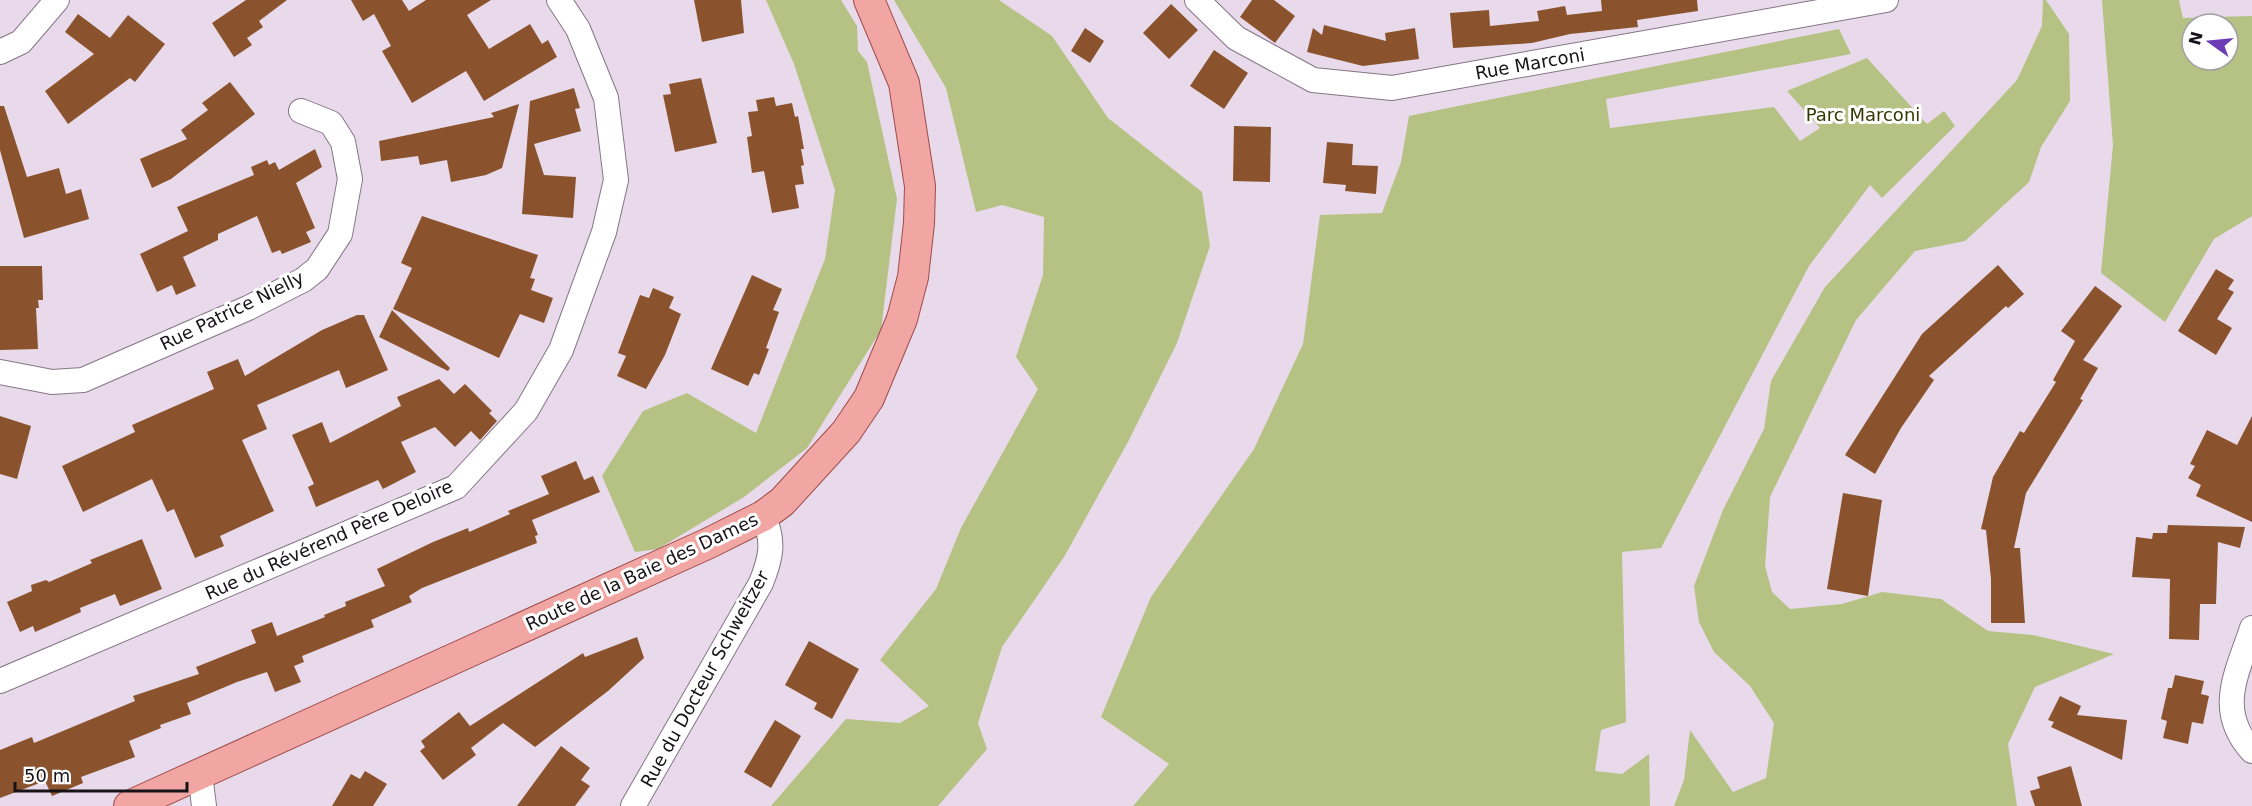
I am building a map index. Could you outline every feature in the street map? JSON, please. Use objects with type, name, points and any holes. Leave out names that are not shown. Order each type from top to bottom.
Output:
[{"type":"main road","name":"Route de la Baie des Dames","points":[[129,806],[709,543],[763,516],[810,472],[846,432],[869,398],[902,319],[913,277],[919,223],[920,186],[906,95],[904,83],[869,0]]},
{"type":"street","points":[[0,52],[21,42],[57,0]]},
{"type":"street","name":"Rue du Révérend Père Deloire","points":[[0,681],[456,487],[526,411],[561,350],[604,232],[616,180],[616,161],[606,98],[578,29],[559,0]]},
{"type":"street","name":"Rue Marconi","points":[[1197,0],[1236,38],[1312,80],[1392,88],[1886,0]]},
{"type":"street","name":"Rue Patrice Nielly","points":[[0,372],[52,382],[83,380],[248,308],[303,280],[317,268],[340,234],[350,179],[343,142],[331,123],[301,111]]},
{"type":"street","name":"Rue du Docteur Schweitzer","points":[[633,806],[761,583],[772,549],[771,536],[763,516]]},
{"type":"street","points":[[2252,628],[2234,685],[2230,710],[2238,736],[2252,751]]},
{"type":"street","points":[[200,774],[204,806]]},
{"type":"green space","points":[[766,0],[841,0],[857,26],[858,51],[867,62],[897,199],[881,330],[807,448],[744,497],[658,549],[635,552],[602,476],[643,411],[687,393],[756,433],[825,259],[835,190],[794,64]]},
{"type":"green space","points":[[894,0],[999,0],[1052,36],[1108,118],[1202,192],[1210,246],[1177,343],[1129,440],[1064,557],[1002,647],[978,723],[987,749],[938,806],[771,806],[846,719],[900,723],[929,706],[880,660],[936,589],[961,528],[1038,389],[1016,357],[1043,275],[1044,217],[1002,205],[976,212],[946,88]]},
{"type":"green space","points":[[2043,0],[2046,0],[2069,34],[2070,101],[2041,147],[2029,182],[1965,241],[1915,251],[1856,320],[1770,497],[1765,566],[1772,592],[1790,609],[1842,604],[1882,592],[1941,599],[1988,631],[2033,635],[2114,654],[2035,687],[2008,744],[2017,806],[1674,806],[1684,780],[1690,730],[1733,792],[1766,778],[1774,723],[1750,686],[1714,652],[1699,622],[1694,586],[1723,510],[1764,429],[1771,381],[1825,287],[2017,80],[2042,26]]},
{"type":"green space","points":[[2102,0],[2179,0],[2182,12],[2180,72],[2240,72],[2240,16],[2252,16],[2252,216],[2214,239],[2165,322],[2101,273],[2113,145]]},
{"type":"green space","name":"Parc Marconi","points":[[1839,29],[1851,54],[1606,99],[1610,128],[1774,107],[1800,141],[1820,128],[1787,91],[1867,58],[1927,124],[1944,111],[1955,126],[1882,198],[1870,185],[1809,266],[1661,548],[1622,552],[1626,722],[1601,730],[1595,771],[1622,774],[1649,754],[1650,806],[1133,806],[1169,764],[1101,717],[1151,597],[1254,449],[1303,344],[1320,215],[1382,213],[1401,162],[1409,116]]},
{"type":"building","points":[[246,0],[287,0],[259,21],[263,27],[247,38],[252,45],[234,57],[212,23]]},
{"type":"building","points":[[351,0],[402,0],[409,11],[426,0],[491,0],[467,15],[489,49],[530,24],[542,44],[548,40],[557,57],[484,101],[466,71],[412,103],[382,51],[391,46],[374,14],[363,21]]},
{"type":"building","points":[[694,0],[741,0],[744,33],[702,42]]},
{"type":"building","points":[[1252,0],[1274,0],[1295,16],[1275,43],[1240,17]]},
{"type":"building","points":[[1601,0],[1697,0],[1698,11],[1637,20],[1638,27],[1570,34],[1532,43],[1453,48],[1450,13],[1489,10],[1490,26],[1539,21],[1537,11],[1565,6],[1567,15],[1602,11]]},
{"type":"building","points":[[1171,4],[1198,30],[1169,59],[1143,33]]},
{"type":"building","points":[[78,14],[110,38],[128,15],[165,44],[135,82],[130,78],[68,124],[45,91],[94,54],[65,32]]},
{"type":"building","points":[[1324,25],[1386,41],[1385,33],[1415,28],[1419,59],[1363,66],[1307,52],[1313,28],[1322,35]]},
{"type":"building","points":[[1085,28],[1104,41],[1090,63],[1071,51]]},
{"type":"building","points":[[1214,50],[1248,73],[1224,109],[1190,86]]},
{"type":"building","points":[[701,78],[717,143],[675,152],[663,95],[671,94],[669,84]]},
{"type":"building","points":[[230,82],[255,114],[171,179],[152,188],[140,159],[187,139],[181,130],[208,110],[202,103]]},
{"type":"building","points":[[574,88],[580,108],[575,109],[581,131],[534,144],[544,175],[576,177],[573,218],[522,214],[530,101]]},
{"type":"building","points":[[774,97],[776,106],[792,103],[795,117],[798,116],[804,149],[801,149],[804,165],[801,166],[804,184],[795,185],[799,208],[772,213],[764,171],[752,173],[747,137],[752,136],[748,112],[758,111],[756,100]]},
{"type":"building","points":[[519,104],[502,168],[486,175],[451,182],[447,160],[420,165],[418,156],[381,161],[379,141],[494,117],[491,113]]},
{"type":"building","points":[[0,106],[4,106],[27,177],[59,168],[66,194],[81,189],[89,219],[24,238],[0,150]]},
{"type":"building","points":[[1234,126],[1271,127],[1270,182],[1233,181]]},
{"type":"building","points":[[1327,142],[1353,144],[1352,165],[1378,166],[1376,194],[1345,191],[1346,185],[1323,183]]},
{"type":"building","points":[[315,149],[322,167],[296,183],[315,228],[306,232],[311,242],[282,254],[280,250],[272,253],[257,216],[218,234],[218,240],[183,257],[196,286],[176,295],[172,285],[157,292],[140,254],[188,231],[177,207],[254,175],[251,167],[267,160],[269,165],[275,162],[279,170]]},
{"type":"building","points":[[422,216],[538,255],[530,278],[535,279],[531,290],[553,298],[544,323],[520,314],[499,358],[393,309],[412,268],[401,263]]},
{"type":"building","points":[[1998,265],[2024,294],[2008,308],[2006,306],[1929,376],[1934,380],[1901,428],[1875,474],[1845,455],[1922,334]]},
{"type":"building","points":[[0,266],[42,266],[43,300],[38,300],[39,308],[36,308],[38,349],[0,350]]},
{"type":"building","points":[[2216,269],[2234,280],[2228,289],[2234,292],[2217,319],[2232,328],[2216,355],[2178,331]]},
{"type":"building","points":[[752,275],[782,289],[773,310],[779,312],[766,348],[769,349],[759,375],[754,373],[748,386],[711,369]]},
{"type":"building","points":[[2095,286],[2122,306],[2083,360],[2098,368],[2080,399],[2083,400],[2026,493],[2014,548],[2020,548],[2025,623],[1991,623],[1991,579],[1986,530],[1981,529],[1993,477],[2020,431],[2024,433],[2056,382],[2053,380],[2075,341],[2061,331]]},
{"type":"building","points":[[653,288],[674,297],[669,308],[681,314],[665,355],[646,389],[617,376],[626,356],[618,353],[640,295],[649,298]]},
{"type":"building","points":[[392,310],[450,368],[448,371],[379,337]]},
{"type":"building","points":[[357,315],[364,315],[388,370],[346,388],[339,370],[257,405],[267,429],[242,440],[274,511],[220,536],[224,546],[195,558],[174,509],[167,512],[152,479],[83,512],[62,466],[135,432],[132,425],[214,389],[207,372],[238,359],[245,376],[322,330]]},
{"type":"building","points":[[439,379],[454,394],[465,384],[492,411],[489,413],[497,421],[480,440],[471,431],[455,447],[435,427],[401,442],[416,472],[383,489],[378,480],[316,507],[308,487],[314,484],[292,435],[322,422],[330,443],[401,406],[397,397]]},
{"type":"building","points":[[0,416],[31,426],[17,479],[0,474]]},
{"type":"building","points":[[2252,416],[2252,522],[2196,496],[2201,485],[2188,478],[2195,466],[2190,464],[2207,430],[2237,445]]},
{"type":"building","points":[[576,461],[584,480],[593,476],[600,492],[532,520],[538,535],[535,536],[537,543],[422,588],[409,596],[412,602],[371,620],[374,627],[302,656],[304,662],[294,666],[301,682],[275,692],[267,672],[237,682],[187,703],[191,714],[160,725],[161,728],[129,741],[135,757],[81,777],[83,783],[52,796],[45,781],[0,798],[0,750],[32,737],[34,743],[135,701],[133,696],[199,674],[196,667],[256,643],[251,630],[272,622],[277,636],[325,617],[324,615],[346,606],[345,602],[385,586],[377,569],[433,542],[468,528],[469,532],[510,514],[508,511],[549,494],[541,476]]},
{"type":"building","points":[[1843,493],[1882,500],[1868,596],[1827,589]]},
{"type":"building","points":[[2168,525],[2245,527],[2240,548],[2218,542],[2216,604],[2200,604],[2199,640],[2169,639],[2170,579],[2132,577],[2136,537],[2152,539],[2153,533],[2167,533]]},
{"type":"building","points":[[142,539],[162,589],[120,606],[115,594],[80,608],[81,612],[35,632],[33,626],[20,632],[7,602],[32,591],[31,585],[46,580],[49,582],[92,563],[90,560]]},
{"type":"building","points":[[637,637],[644,658],[608,691],[535,747],[503,723],[471,748],[476,755],[443,780],[420,751],[425,747],[421,741],[459,712],[470,726],[583,653],[585,657]]},
{"type":"building","points":[[809,641],[859,669],[832,719],[814,709],[817,703],[785,685]]},
{"type":"building","points":[[2175,675],[2204,681],[2201,694],[2209,696],[2203,724],[2192,722],[2188,744],[2163,738],[2167,721],[2161,719],[2168,688],[2172,688]]},
{"type":"building","points":[[2060,696],[2081,706],[2077,715],[2127,720],[2122,760],[2051,727],[2054,722],[2048,720]]},
{"type":"building","points":[[775,720],[801,736],[771,788],[744,772]]},
{"type":"building","points":[[561,746],[590,768],[581,780],[590,786],[575,806],[517,806]]},
{"type":"building","points":[[2071,766],[2082,806],[2035,806],[2030,791],[2040,788],[2037,777]]},
{"type":"building","points":[[365,771],[387,784],[373,806],[332,806],[351,774],[360,779]]}]
